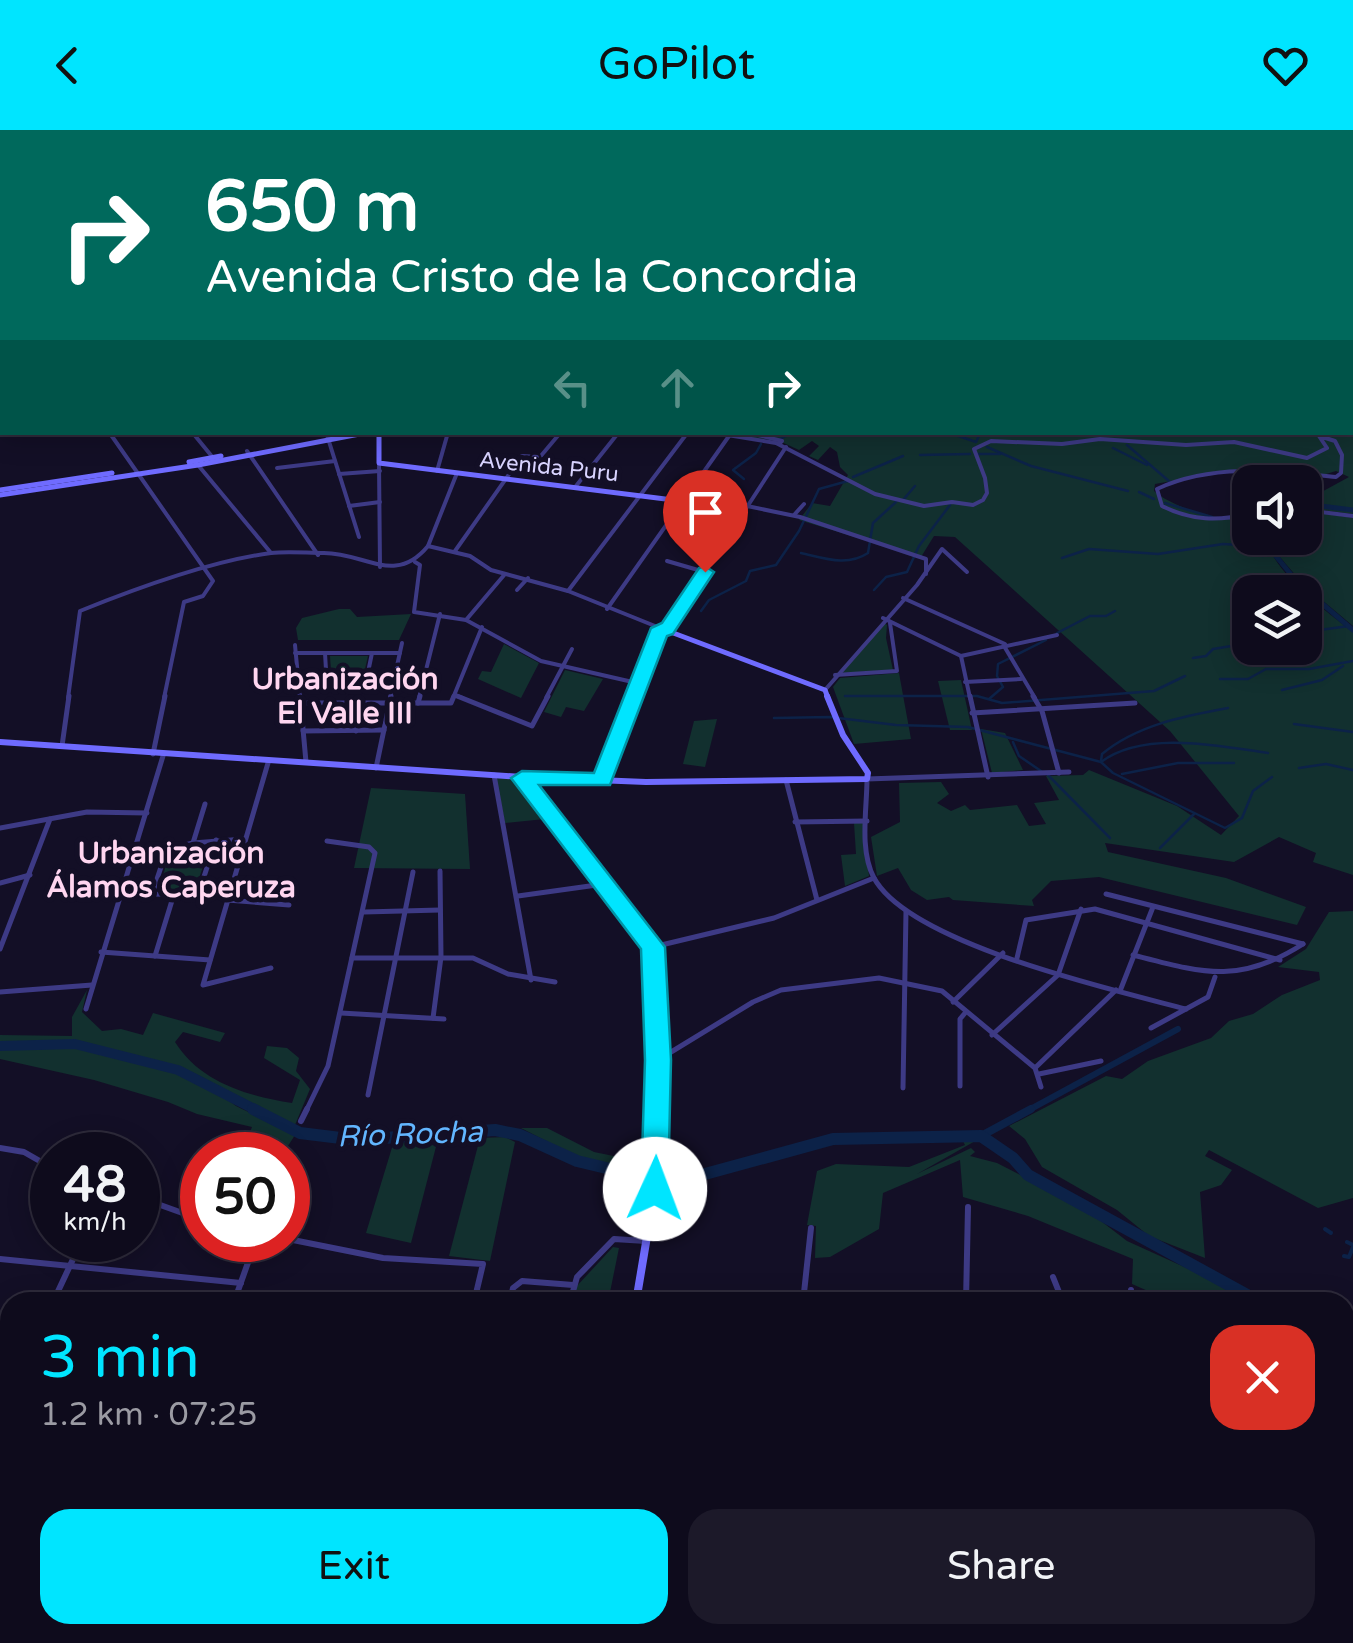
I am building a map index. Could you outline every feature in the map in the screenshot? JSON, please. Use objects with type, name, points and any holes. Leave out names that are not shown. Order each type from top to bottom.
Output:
[{"type":"street","points":[[111,435],[210,571],[213,581],[203,596],[184,602],[152,754]]},
{"type":"street","points":[[194,435],[214,460]]},
{"type":"street","points":[[379,435],[380,567]]},
{"type":"street","points":[[454,552],[522,456],[540,456],[559,435]]},
{"type":"street","points":[[576,486],[618,435]]},
{"type":"street","points":[[568,591],[686,435]]},
{"type":"street","points":[[723,435],[779,444],[884,498],[911,504],[973,505],[987,492],[974,449],[986,442],[1234,442],[1308,458],[1327,448],[1319,436],[1334,442],[1342,455],[1341,473],[1322,475]]},
{"type":"street","points":[[760,435],[782,440],[779,444]]},
{"type":"street","points":[[0,492],[214,460],[327,436],[358,537]]},
{"type":"street","points":[[437,471],[447,436]]},
{"type":"street","points":[[607,609],[728,436]]},
{"type":"street","points":[[602,780],[637,683],[663,629],[786,447]]},
{"type":"street","points":[[249,453],[318,555]]},
{"type":"street","points":[[138,472],[214,460]]},
{"type":"street","points":[[277,468],[335,460]]},
{"type":"street","points":[[198,465],[271,553]]},
{"type":"street","points":[[339,474],[379,467]]},
{"type":"street","name":"Avenida Puru","points":[[379,467],[505,478],[746,508]]},
{"type":"street","points":[[1232,472],[1174,481],[1157,489],[1162,506],[1186,519],[1210,522],[1232,518]]},
{"type":"street","points":[[415,562],[428,546],[457,473]]},
{"type":"street","points":[[349,506],[380,502]]},
{"type":"street","points":[[794,516],[804,504]]},
{"type":"street","points":[[746,508],[794,516],[926,559],[926,574]]},
{"type":"street","points":[[1322,512],[1353,516]]},
{"type":"street","points":[[695,521],[734,527]]},
{"type":"street","points":[[428,546],[454,552],[505,574],[568,591],[824,690],[868,779],[866,820],[874,878],[887,896],[924,922],[1058,974],[1186,1009]]},
{"type":"street","points":[[824,690],[926,574],[942,548],[967,572]]},
{"type":"street","points":[[62,746],[80,610],[138,586],[271,553],[360,556],[380,567],[415,562],[420,565],[414,612],[466,620],[541,661],[637,683]]},
{"type":"street","points":[[667,562],[705,572]]},
{"type":"street","points":[[466,620],[505,574]]},
{"type":"street","points":[[516,590],[528,578]]},
{"type":"street","points":[[903,598],[1006,645],[1042,710],[1059,773]]},
{"type":"street","points":[[418,702],[440,614]]},
{"type":"street","points":[[884,618],[961,656],[1057,635]]},
{"type":"street","points":[[835,676],[897,672],[890,622]]},
{"type":"street","points":[[300,703],[451,704],[482,628]]},
{"type":"street","points":[[376,768],[402,643]]},
{"type":"street","points":[[295,644],[306,765]]},
{"type":"street","points":[[454,694],[532,726],[572,650]]},
{"type":"street","points":[[296,653],[400,653]]},
{"type":"street","points":[[325,654],[327,687],[365,687],[372,653]]},
{"type":"street","points":[[961,656],[988,777]]},
{"type":"street","points":[[964,682],[1023,679]]},
{"type":"street","points":[[356,731],[362,703]]},
{"type":"street","points":[[972,714],[1135,703]]},
{"type":"street","points":[[302,731],[384,730]]},
{"type":"street","points":[[0,742],[522,778],[786,780],[1070,772]]},
{"type":"street","points":[[86,1009],[163,756]]},
{"type":"street","points":[[268,763],[203,984],[270,968]]},
{"type":"street","points":[[494,775],[531,980]]},
{"type":"street","points":[[522,778],[653,947],[658,1060],[656,1172],[638,1292]]},
{"type":"street","points":[[786,780],[817,900]]},
{"type":"street","points":[[193,843],[205,804]]},
{"type":"street","points":[[0,828],[87,812],[147,812]]},
{"type":"street","points":[[0,949],[50,819]]},
{"type":"street","points":[[795,822],[866,820]]},
{"type":"street","points":[[133,857],[193,843],[244,839]]},
{"type":"street","points":[[166,849],[152,894],[198,895],[216,840]]},
{"type":"street","points":[[300,1120],[328,1066],[375,853],[369,846],[328,841]]},
{"type":"street","points":[[433,1018],[441,957],[440,871]]},
{"type":"street","points":[[368,1095],[413,872]]},
{"type":"street","points":[[0,883],[30,875]]},
{"type":"street","points":[[653,947],[764,921],[874,878]]},
{"type":"street","points":[[517,896],[604,884]]},
{"type":"street","points":[[155,956],[174,894]]},
{"type":"street","points":[[1106,894],[1304,944],[1280,960],[1222,978],[1133,954]]},
{"type":"street","points":[[227,900],[289,905]]},
{"type":"street","points":[[1037,1071],[1118,991],[1153,907]]},
{"type":"street","points":[[1016,958],[1026,920],[1081,909],[1280,960]]},
{"type":"street","points":[[992,1035],[1058,974],[1081,909]]},
{"type":"street","points":[[364,912],[440,910]]},
{"type":"street","points":[[904,1088],[906,911]]},
{"type":"street","points":[[101,952],[210,960]]},
{"type":"street","points":[[953,1002],[1003,953]]},
{"type":"street","points":[[352,958],[473,958],[531,980],[554,982]]},
{"type":"street","points":[[1151,1028],[1208,997],[1215,976]]},
{"type":"street","points":[[658,1060],[781,990],[879,978],[942,991],[1037,1071],[1041,1086]]},
{"type":"street","points":[[0,992],[92,985]]},
{"type":"street","points":[[341,1013],[444,1018]]},
{"type":"street","points":[[960,1086],[960,1018],[964,1013]]},
{"type":"street","points":[[1037,1071],[1101,1061]]},
{"type":"street","points":[[0,1148],[30,1155]]},
{"type":"street","points":[[966,1292],[968,1207]]},
{"type":"street","points":[[804,1292],[810,1228]]},
{"type":"street","points":[[572,1292],[573,1285],[614,1238],[646,1241]]},
{"type":"street","points":[[310,1243],[383,1258],[483,1264],[476,1292]]},
{"type":"street","points":[[0,1259],[241,1283]]},
{"type":"street","points":[[58,1292],[72,1262]]},
{"type":"street","points":[[238,1292],[248,1262]]},
{"type":"street","points":[[1053,1277],[1062,1292]]},
{"type":"street","points":[[513,1292],[522,1282],[573,1285]]},
{"type":"green space","points":[[1353,435],[1353,514],[1322,510],[1322,492],[1349,477],[1336,471],[1322,475],[1322,465],[1232,465],[1232,470],[1155,484],[1154,491],[1201,513],[1232,519],[1232,555],[1273,555],[1288,575],[1232,575],[1232,665],[1322,665],[1322,607],[1353,632],[1353,875],[1313,862],[1316,853],[1279,837],[1234,862],[1105,843],[1108,852],[1226,878],[1306,907],[1297,925],[1099,877],[1051,881],[1032,900],[1034,906],[949,897],[927,900],[911,890],[898,868],[877,876],[871,837],[900,822],[899,783],[941,782],[949,794],[937,803],[951,811],[965,805],[970,810],[1017,805],[1029,826],[1046,824],[1034,803],[1059,800],[1046,776],[1083,775],[1089,770],[1177,806],[1221,835],[1239,816],[1170,731],[955,537],[934,536],[921,557],[799,520],[812,503],[830,506],[848,475],[840,467],[837,452],[830,447],[818,460],[809,456],[819,446],[812,441],[799,450],[777,440],[752,438]]},
{"type":"green space","points":[[1322,513],[1353,518],[1353,626],[1322,600],[1322,575],[1295,575],[1278,555],[1322,555]]},
{"type":"green space","points":[[350,609],[357,617],[411,614],[399,640],[298,640],[296,628],[302,618]]},
{"type":"green space","points":[[883,622],[887,625],[893,670],[840,673]]},
{"type":"green space","points":[[504,644],[539,663],[521,698],[478,679],[482,671],[491,672]]},
{"type":"green space","points":[[330,656],[368,656],[361,686],[332,686]]},
{"type":"green space","points":[[565,670],[603,679],[584,711],[566,707],[561,717],[544,712]]},
{"type":"green space","points":[[899,673],[911,739],[854,744],[833,687],[840,678]]},
{"type":"green space","points":[[961,680],[972,730],[950,730],[938,681]]},
{"type":"green space","points":[[717,719],[705,767],[683,764],[694,721]]},
{"type":"green space","points":[[981,729],[1005,733],[1023,770],[992,773]]},
{"type":"green space","points":[[496,778],[514,779],[545,819],[505,823]]},
{"type":"green space","points":[[371,788],[465,794],[470,869],[354,868]]},
{"type":"green space","points":[[863,822],[869,876],[845,886],[841,855],[856,854],[854,823]]},
{"type":"green space","points":[[208,845],[195,890],[158,892],[170,852]]},
{"type":"green space","points":[[1353,911],[1353,1198],[1318,1208],[1209,1150],[1205,1156],[1232,1170],[1221,1185],[1200,1192],[1205,1258],[1149,1236],[1117,1210],[1042,1167],[1025,1139],[1009,1126],[1106,1076],[1122,1079],[1148,1061],[1211,1038],[1229,1021],[1253,1014],[1282,995],[1320,980],[1319,972],[1278,967],[1306,949],[1329,912]]},
{"type":"green space","points":[[87,990],[82,1012],[102,1031],[121,1029],[143,1035],[153,1013],[225,1033],[220,1042],[183,1032],[175,1042],[198,1067],[226,1085],[292,1103],[300,1080],[264,1058],[267,1046],[287,1048],[299,1058],[296,1071],[310,1089],[295,1125],[182,1067],[75,1041],[0,1042],[0,1035],[72,1036],[72,1017]]},
{"type":"green space","points":[[0,1047],[75,1047],[175,1072],[289,1132],[250,1132],[252,1127],[197,1114],[94,1080],[0,1059]]},
{"type":"green space","points":[[649,1115],[649,1173],[579,1158],[521,1128],[547,1128],[594,1152],[638,1161]]},
{"type":"green space","points":[[505,1137],[515,1142],[490,1261],[449,1256],[480,1138]]},
{"type":"green space","points":[[438,1139],[411,1243],[366,1233],[394,1141]]},
{"type":"green space","points":[[962,1139],[977,1140],[917,1174],[971,1148],[975,1152],[970,1156],[997,1163],[1084,1208],[1127,1241],[1236,1292],[1150,1292],[1132,1284],[1133,1259],[1028,1216],[963,1197],[960,1160],[883,1193],[879,1229],[830,1257],[815,1258],[816,1226],[807,1225],[817,1171],[836,1164],[909,1167],[965,1145]]},
{"type":"green space","points":[[613,1247],[619,1248],[610,1292],[576,1292]]},
{"type":"waterway","points":[[310,130],[323,130]]},
{"type":"waterway","points":[[778,440],[788,435]]},
{"type":"waterway","points":[[956,435],[976,442],[980,435]]},
{"type":"waterway","points":[[744,479],[733,470],[756,453],[761,444]]},
{"type":"waterway","points":[[1127,445],[1170,482]]},
{"type":"waterway","points":[[987,447],[1031,466],[1128,491]]},
{"type":"waterway","points":[[1113,448],[1147,465]]},
{"type":"waterway","points":[[920,455],[970,454]]},
{"type":"waterway","points":[[978,454],[1000,454]]},
{"type":"waterway","points":[[853,477],[903,456]]},
{"type":"waterway","points":[[701,611],[709,600],[746,581],[750,571],[776,565],[799,531],[819,489],[848,481]]},
{"type":"waterway","points":[[903,500],[915,486]]},
{"type":"waterway","points":[[1139,492],[1154,499]]},
{"type":"waterway","points":[[801,553],[844,560],[868,553],[873,523],[896,502]]},
{"type":"waterway","points":[[1165,503],[1212,517]]},
{"type":"waterway","points":[[874,590],[886,577],[907,572],[919,546],[950,505]]},
{"type":"waterway","points":[[1322,506],[1353,510]]},
{"type":"waterway","points":[[1062,558],[1089,549],[1158,554],[1223,544],[1240,545],[1263,556]]},
{"type":"waterway","points":[[1275,555],[1298,583],[1353,630]]},
{"type":"waterway","points":[[1057,633],[1090,616],[1106,616],[1115,611]]},
{"type":"waterway","points":[[1322,630],[1349,626]]},
{"type":"waterway","points":[[989,699],[1003,687],[997,676],[998,664],[1046,640]]},
{"type":"waterway","points":[[1193,658],[1232,646]]},
{"type":"waterway","points":[[1220,679],[1248,679],[1266,669],[1309,669],[1353,661]]},
{"type":"waterway","points":[[1282,690],[1322,680],[1343,666]]},
{"type":"waterway","points":[[845,696],[977,696],[1002,703],[1154,691],[1185,676]]},
{"type":"waterway","points":[[1101,761],[1102,754],[1116,744],[1146,729],[1228,708]]},
{"type":"waterway","points":[[774,718],[830,717],[896,725],[968,727],[1101,762]]},
{"type":"waterway","points":[[1294,724],[1353,732]]},
{"type":"waterway","points":[[1013,742],[1019,756],[1041,771]]},
{"type":"waterway","points":[[1101,762],[1119,752],[1160,743],[1205,744],[1268,753]]},
{"type":"waterway","points":[[1101,762],[1113,773],[1225,828],[1242,818],[1253,791],[1272,777]]},
{"type":"waterway","points":[[1122,774],[1178,763],[1234,763]]},
{"type":"waterway","points":[[1299,768],[1326,764],[1353,770]]},
{"type":"waterway","points":[[1048,775],[1110,838]]},
{"type":"waterway","points":[[1160,848],[1194,814]]},
{"type":"waterway","points":[[1027,1111],[1178,1029]]},
{"type":"waterway","name":"Río Rocha","points":[[0,1046],[75,1044],[178,1070],[258,1111]]},
{"type":"waterway","name":"Río Rocha","points":[[253,1109],[300,1133],[357,1140],[495,1130],[520,1135],[577,1161],[648,1178],[694,1177],[833,1139],[981,1136],[1013,1158],[1028,1175],[1242,1292]]},
{"type":"waterway","points":[[981,1136],[1031,1109]]},
{"type":"waterway","points":[[1325,1229],[1331,1233]]},
{"type":"waterway","points":[[1347,1242],[1353,1245]]},
{"type":"waterway","points":[[1344,1256],[1349,1257],[1353,1247]]},
{"type":"district","name":"Urbanización El Valle III","points":[[345,696]]},
{"type":"district","name":"Urbanización Álamos Caperuza","points":[[171,870]]},
{"type":"route","points":[[655,1189],[658,1060],[653,947],[522,778],[602,780],[660,628],[666,630],[705,572]]}]
